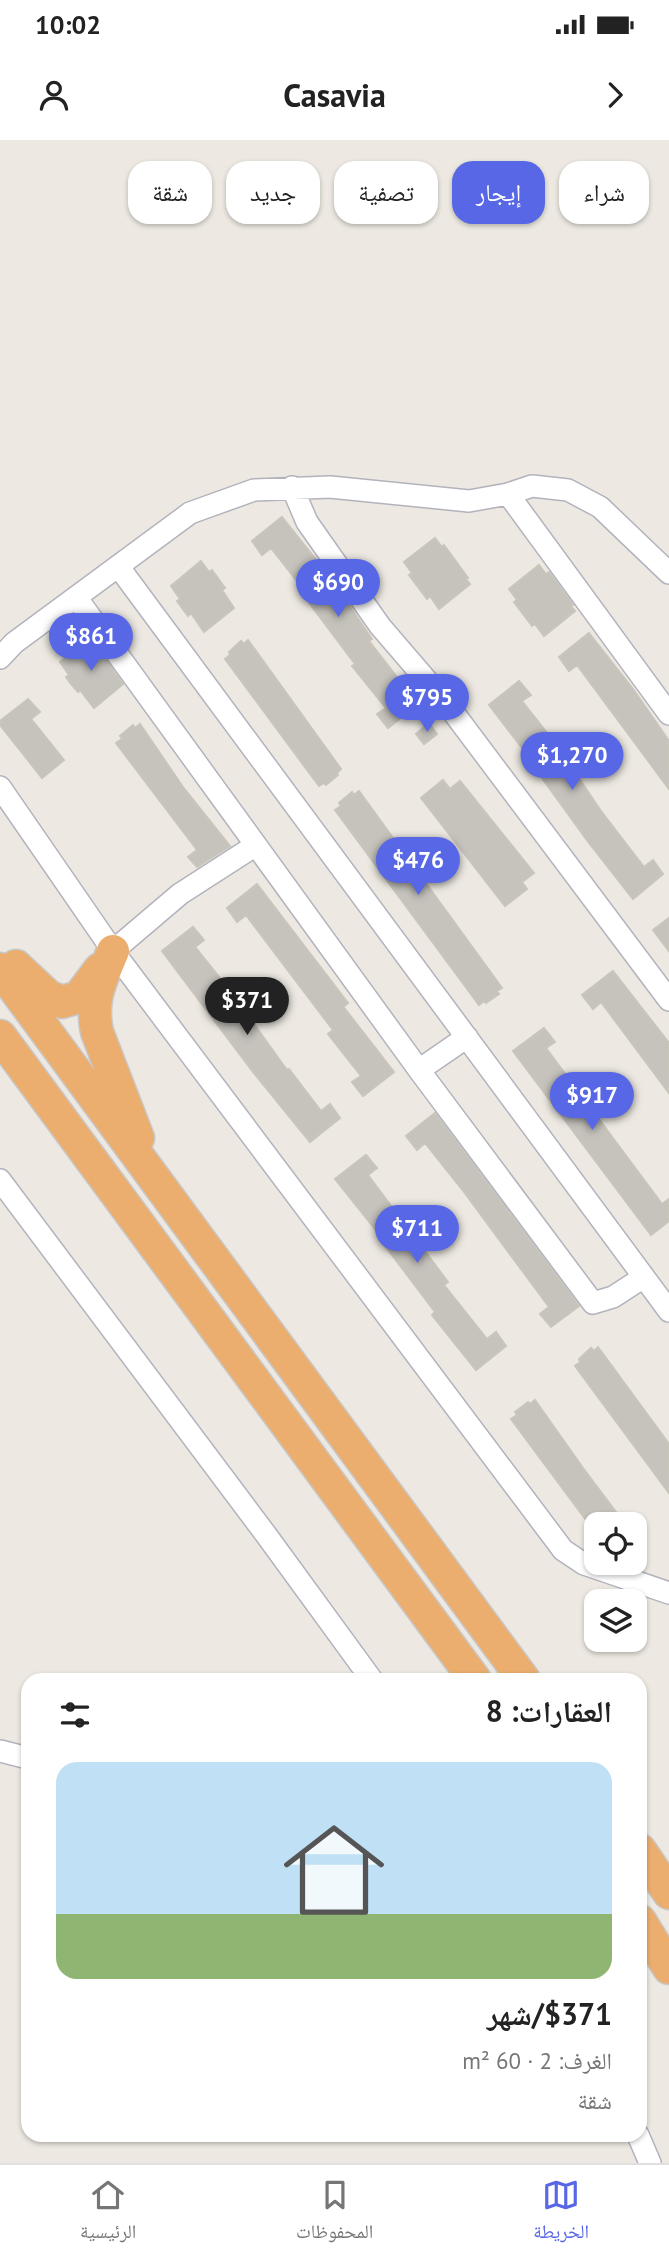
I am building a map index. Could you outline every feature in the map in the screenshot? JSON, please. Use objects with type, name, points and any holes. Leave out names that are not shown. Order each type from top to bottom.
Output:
[{"type":"highway","points":[[0,951],[48,996],[62,1002],[79,997],[113,951]]},
{"type":"highway","points":[[113,951],[96,991],[93,1015],[156,1181]]},
{"type":"highway","points":[[0,969],[519,1673]]},
{"type":"highway","points":[[0,1036],[470,1673]]},
{"type":"highway","points":[[647,1861],[669,1894]]},
{"type":"highway","points":[[647,1932],[669,1968]]},
{"type":"street","points":[[0,658],[14,643],[190,513],[254,490],[330,487],[469,501],[508,494],[532,486],[568,490],[600,507],[669,573]]},
{"type":"street","points":[[292,487],[307,522],[380,625],[447,705],[669,1000]]},
{"type":"street","points":[[508,494],[669,714]]},
{"type":"street","points":[[118,566],[669,1311]]},
{"type":"street","points":[[76,597],[419,1070],[593,1303],[613,1297],[644,1276]]},
{"type":"street","points":[[0,787],[113,951],[563,1550],[584,1564],[669,1593]]},
{"type":"street","points":[[113,951],[180,894],[256,845]]},
{"type":"street","points":[[419,1070],[467,1037]]},
{"type":"street","points":[[0,1180],[367,1673]]},
{"type":"street","points":[[0,1751],[21,1756]]},
{"type":"street","points":[[641,2142],[650,2163]]},
{"type":"building","points":[[282,517],[326,572],[372,639],[369,641],[418,704],[388,728],[377,714],[386,708],[352,666],[355,664],[304,596],[307,594],[271,548],[262,555],[252,541]]},
{"type":"building","points":[[435,538],[442,547],[444,545],[470,584],[439,609],[430,596],[427,599],[409,575],[412,573],[404,562]]},
{"type":"building","points":[[201,561],[209,572],[212,570],[225,588],[222,590],[234,608],[204,632],[191,613],[188,616],[182,608],[177,601],[180,599],[171,586]]},
{"type":"building","points":[[539,565],[546,574],[549,572],[575,611],[544,636],[535,624],[532,626],[514,602],[517,600],[509,589]]},
{"type":"building","points":[[589,633],[669,741],[669,789],[577,665],[569,671],[559,657]]},
{"type":"building","points":[[90,638],[123,684],[94,708],[80,690],[78,692],[71,684],[66,677],[69,675],[60,662]]},
{"type":"building","points":[[248,640],[341,769],[326,785],[324,783],[319,786],[225,659],[241,641],[244,644]]},
{"type":"building","points":[[519,681],[531,695],[522,701],[555,743],[601,811],[644,867],[653,860],[663,874],[633,899],[489,705]]},
{"type":"building","points":[[28,699],[40,712],[31,719],[64,760],[42,778],[0,725],[0,721]]},
{"type":"building","points":[[429,723],[437,734],[424,744],[416,734]]},
{"type":"building","points":[[140,724],[183,787],[230,846],[197,867],[188,857],[197,850],[116,743],[133,725],[135,728]]},
{"type":"building","points":[[443,780],[450,789],[460,781],[534,873],[522,882],[527,889],[505,906],[421,798]]},
{"type":"building","points":[[359,791],[502,988],[497,991],[499,994],[486,1003],[484,1001],[479,1005],[335,810],[352,792],[354,795]]},
{"type":"building","points":[[257,884],[348,1003],[343,1007],[394,1072],[363,1096],[352,1082],[361,1076],[328,1034],[333,1030],[246,915],[237,922],[227,908]]},
{"type":"building","points":[[669,918],[669,951],[653,930]]},
{"type":"building","points":[[193,927],[204,940],[195,947],[287,1070],[289,1069],[321,1111],[330,1104],[340,1118],[310,1142],[253,1072],[162,951]]},
{"type":"building","points":[[613,971],[669,1043],[669,1093],[601,1002],[593,1009],[582,995]]},
{"type":"building","points":[[544,1028],[555,1042],[546,1048],[662,1204],[669,1199],[669,1221],[651,1235],[513,1051]]},
{"type":"building","points":[[435,1113],[579,1306],[551,1327],[540,1314],[549,1307],[464,1192],[425,1143],[417,1150],[406,1136]]},
{"type":"building","points":[[366,1155],[377,1168],[368,1175],[448,1282],[444,1285],[487,1339],[496,1332],[506,1346],[476,1370],[432,1315],[435,1312],[380,1239],[382,1238],[335,1179]]},
{"type":"building","points":[[598,1347],[669,1444],[669,1493],[575,1366],[591,1348],[594,1351]]},
{"type":"building","points":[[535,1400],[616,1512],[584,1512],[584,1517],[511,1419],[517,1415],[515,1412],[528,1402],[530,1404]]}]
